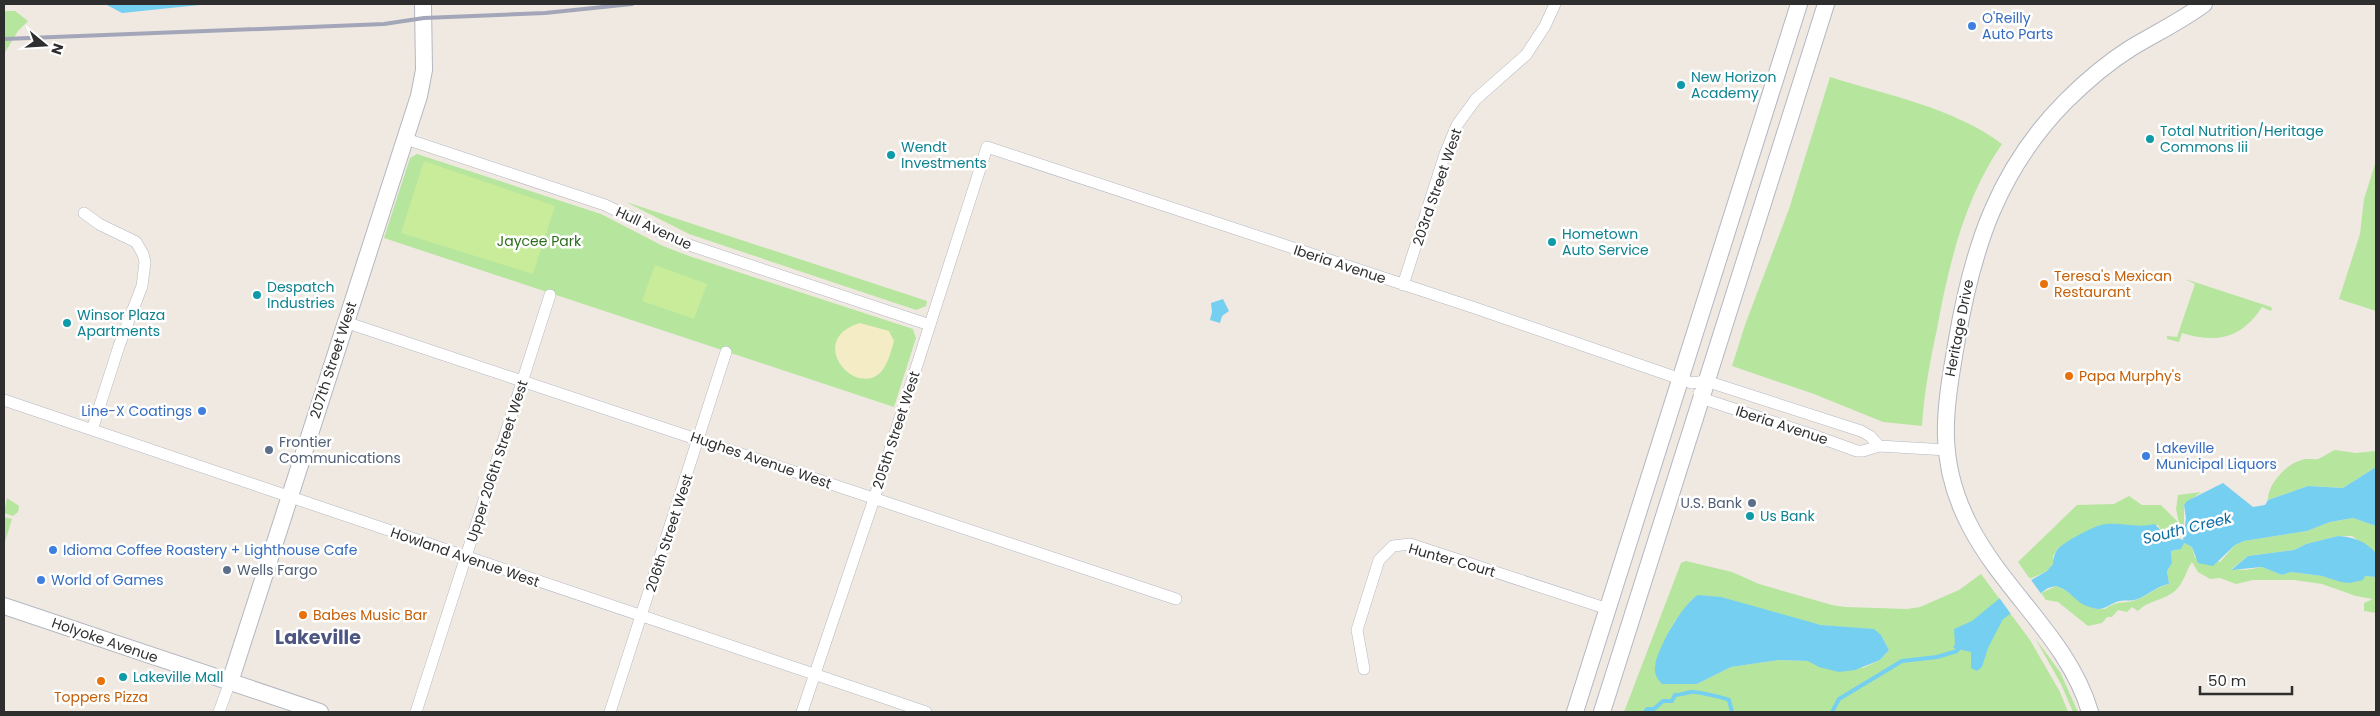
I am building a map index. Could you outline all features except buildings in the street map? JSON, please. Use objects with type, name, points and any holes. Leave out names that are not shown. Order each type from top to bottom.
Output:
[{"type":"street","name":"207th Street West","points":[[219,712],[406,139],[422,82],[423,4]]},
{"type":"street","name":"203rd Street West","points":[[1403,285],[1445,154],[1457,126],[1476,99],[1526,55],[1542,31],[1555,4]]},
{"type":"street","points":[[1602,712],[1701,398],[1693,381],[1799,4]]},
{"type":"street","points":[[1574,712],[1608,609],[1693,381],[1826,4]]},
{"type":"street","name":"Heritage Drive","points":[[2090,712],[2081,687],[2070,668],[2037,620],[2003,576],[1965,516],[1953,480],[1944,431],[1947,399],[1967,284],[1980,238],[2003,185],[2037,134],[2076,91],[2121,55],[2178,22],[2204,4]]},
{"type":"street","name":"Hull Avenue","points":[[406,139],[613,208],[683,243],[930,325]]},
{"type":"street","name":"Iberia Avenue","points":[[987,146],[1693,381],[1861,431],[1870,436],[1880,446]]},
{"type":"street","name":"205th Street West","points":[[802,712],[874,498],[987,146]]},
{"type":"street","points":[[84,213],[100,224],[136,242],[145,262],[142,286],[118,348],[92,430]]},
{"type":"street","name":"Upper 206th Street West","points":[[416,712],[550,294]]},
{"type":"street","name":"Hughes Avenue West","points":[[346,322],[1176,599]]},
{"type":"street","name":"206th Street West","points":[[610,712],[726,352]]},
{"type":"street","name":"Iberia Avenue","points":[[1701,398],[1857,451],[1864,452],[1880,446],[1947,450]]},
{"type":"street","name":"Howland Avenue West","points":[[4,400],[926,712]]},
{"type":"street","name":"Hunter Court","points":[[1364,669],[1357,630],[1380,560],[1392,546],[1410,544],[1608,609]]},
{"type":"street","name":"Holyoke Avenue","points":[[4,606],[320,712]]},
{"type":"green space","points":[[4,11],[15,11],[28,21],[18,31],[4,54]]},
{"type":"green space","points":[[1830,77],[1942,112],[1963,121],[2002,144],[1978,187],[1968,210],[1953,256],[1930,365],[1922,426],[1883,422],[1814,394],[1732,366],[1745,325],[1789,209]]},
{"type":"green space","name":"Jaycee Park","points":[[417,154],[601,214],[663,246],[689,256],[913,329],[916,338],[894,407],[384,238],[410,158]]},
{"type":"green space","points":[[424,161],[555,206],[533,274],[401,233]]},
{"type":"green space","points":[[2376,161],[2376,311],[2339,299],[2360,234],[2364,199]]},
{"type":"green space","points":[[626,202],[927,301],[926,306],[916,310],[689,234]]},
{"type":"green space","points":[[655,265],[707,284],[694,319],[642,301]]},
{"type":"green space","points":[[2185,279],[2271,307],[2272,309],[2271,311],[2262,307],[2246,326],[2228,336],[2206,338],[2182,333],[2179,342],[2167,339],[2167,336],[2177,337],[2195,284]]},
{"type":"green space","points":[[2335,450],[2356,453],[2376,451],[2376,467],[2343,488],[2308,486],[2268,500],[2274,482],[2290,465],[2304,459],[2318,459]]},
{"type":"green space","points":[[2201,492],[2184,505],[2184,534],[2180,538],[2161,531],[2158,525],[2141,527],[2100,525],[2058,548],[2053,556],[2053,564],[2047,571],[2030,579],[2018,562],[2077,505],[2114,504],[2129,496],[2142,505],[2161,505],[2179,523],[2176,509],[2178,495]]},
{"type":"green space","points":[[7,498],[19,506],[18,512],[13,516],[4,513]]},
{"type":"green space","points":[[4,517],[12,519],[4,545]]},
{"type":"green space","points":[[2353,518],[2376,526],[2376,553],[2352,536],[2338,536],[2306,544],[2294,550],[2248,556],[2231,569],[2246,570],[2262,567],[2282,575],[2291,572],[2322,576],[2350,583],[2365,576],[2376,577],[2376,613],[2364,611],[2364,603],[2373,599],[2356,596],[2322,584],[2294,580],[2253,580],[2236,584],[2220,578],[2210,579],[2198,572],[2192,562],[2181,583],[2172,593],[2147,604],[2138,611],[2132,607],[2127,612],[2118,610],[2112,617],[2107,617],[2102,623],[2088,626],[2058,602],[2046,600],[2041,593],[2056,586],[2091,607],[2105,609],[2114,604],[2136,600],[2169,584],[2167,571],[2172,562],[2171,551],[2178,550],[2184,543],[2192,547],[2195,558],[2220,562],[2235,545],[2244,541],[2307,531],[2330,522]]},
{"type":"green space","points":[[1686,561],[1732,572],[1759,584],[1845,607],[1907,609],[1920,607],[1959,590],[1981,574],[2030,640],[2060,692],[2068,712],[1624,712],[1681,563]],"holes":[[[1692,599],[1775,614],[1821,625],[1855,628],[1881,635],[1889,650],[1880,660],[1863,668],[1808,661],[1779,660],[1731,667],[1697,684],[1662,684],[1655,665],[1674,622]]]},
{"type":"green space","points":[[2035,638],[2060,672],[2078,712],[2073,712],[2061,684]]},
{"type":"sand","points":[[860,323],[889,331],[894,341],[883,370],[869,378],[858,378],[848,372],[840,363],[835,352],[837,341],[844,331]]},
{"type":"water","points":[[105,4],[209,4],[122,13]]},
{"type":"water","points":[[1223,299],[1229,311],[1222,316],[1220,323],[1210,320],[1212,312],[1211,303]]},
{"type":"water","points":[[2376,467],[2376,526],[2353,518],[2330,522],[2307,531],[2244,541],[2235,545],[2213,566],[2198,563],[2192,547],[2184,543],[2181,549],[2171,551],[2172,563],[2167,571],[2169,584],[2161,586],[2138,599],[2119,601],[2096,609],[2079,602],[2070,593],[2061,588],[2056,586],[2048,588],[2003,619],[1988,648],[1982,667],[1977,671],[1971,668],[1971,652],[1953,648],[1955,644],[1954,629],[1972,621],[2000,598],[2047,571],[2053,564],[2055,554],[2060,547],[2091,529],[2108,524],[2141,526],[2155,524],[2161,531],[2183,540],[2186,518],[2184,505],[2187,501],[2223,483],[2253,507],[2265,505],[2268,500],[2308,486],[2343,488]]},
{"type":"water","points":[[2338,536],[2359,540],[2376,553],[2376,577],[2365,576],[2363,580],[2350,583],[2322,576],[2291,572],[2282,575],[2262,567],[2231,570],[2248,556],[2294,550],[2306,544]]},
{"type":"water","points":[[1698,595],[1721,597],[1821,625],[1874,629],[1881,635],[1889,650],[1880,660],[1855,670],[1839,672],[1819,667],[1808,661],[1779,660],[1731,667],[1697,684],[1662,684],[1655,672],[1660,650],[1678,617],[1685,607]]},
{"type":"pier","points":[[2029,577],[2042,595],[2013,617],[1998,596]]},
{"type":"waterway","name":"South Creek","points":[[1832,712],[1839,699],[1902,661],[1937,657],[1957,651],[1960,646]]},
{"type":"waterway","name":"South Creek","points":[[1645,712],[1647,709],[1654,709],[1663,701],[1672,701],[1675,695],[1691,692],[1729,700],[1732,712]]},
{"type":"railway","points":[[4,39],[384,24],[424,18],[545,13],[632,4]]},
{"type":"place","name":"O'Reilly Auto Parts","points":[[1972,26]]},
{"type":"place","name":"New Horizon Academy","points":[[1681,85]]},
{"type":"place","name":"Total Nutrition/Heritage Commons Iii","points":[[2150,139]]},
{"type":"place","name":"Wendt Investments","points":[[891,155]]},
{"type":"place","name":"Hometown Auto Service","points":[[1552,242]]},
{"type":"place","name":"Teresa's Mexican Restaurant","points":[[2044,284]]},
{"type":"place","name":"Despatch Industries","points":[[257,295]]},
{"type":"place","name":"Winsor Plaza Apartments","points":[[67,323]]},
{"type":"place","name":"Papa Murphy's","points":[[2069,376]]},
{"type":"place","name":"Line-X Coatings","points":[[202,411]]},
{"type":"place","name":"Frontier Communications","points":[[269,450]]},
{"type":"place","name":"Lakeville Municipal Liquors","points":[[2146,456]]},
{"type":"place","name":"U.S. Bank","points":[[1752,503]]},
{"type":"place","name":"Us Bank","points":[[1750,516]]},
{"type":"place","name":"Idioma Coffee Roastery + Lighthouse Cafe","points":[[53,550]]},
{"type":"place","name":"Wells Fargo","points":[[227,570]]},
{"type":"place","name":"World of Games","points":[[41,580]]},
{"type":"place","name":"Babes Music Bar","points":[[303,615]]},
{"type":"place","name":"Lakeville Mall","points":[[123,677]]},
{"type":"place","name":"Toppers Pizza","points":[[101,681]]},
{"type":"district","name":"Lakeville","points":[[318,637]]}]
